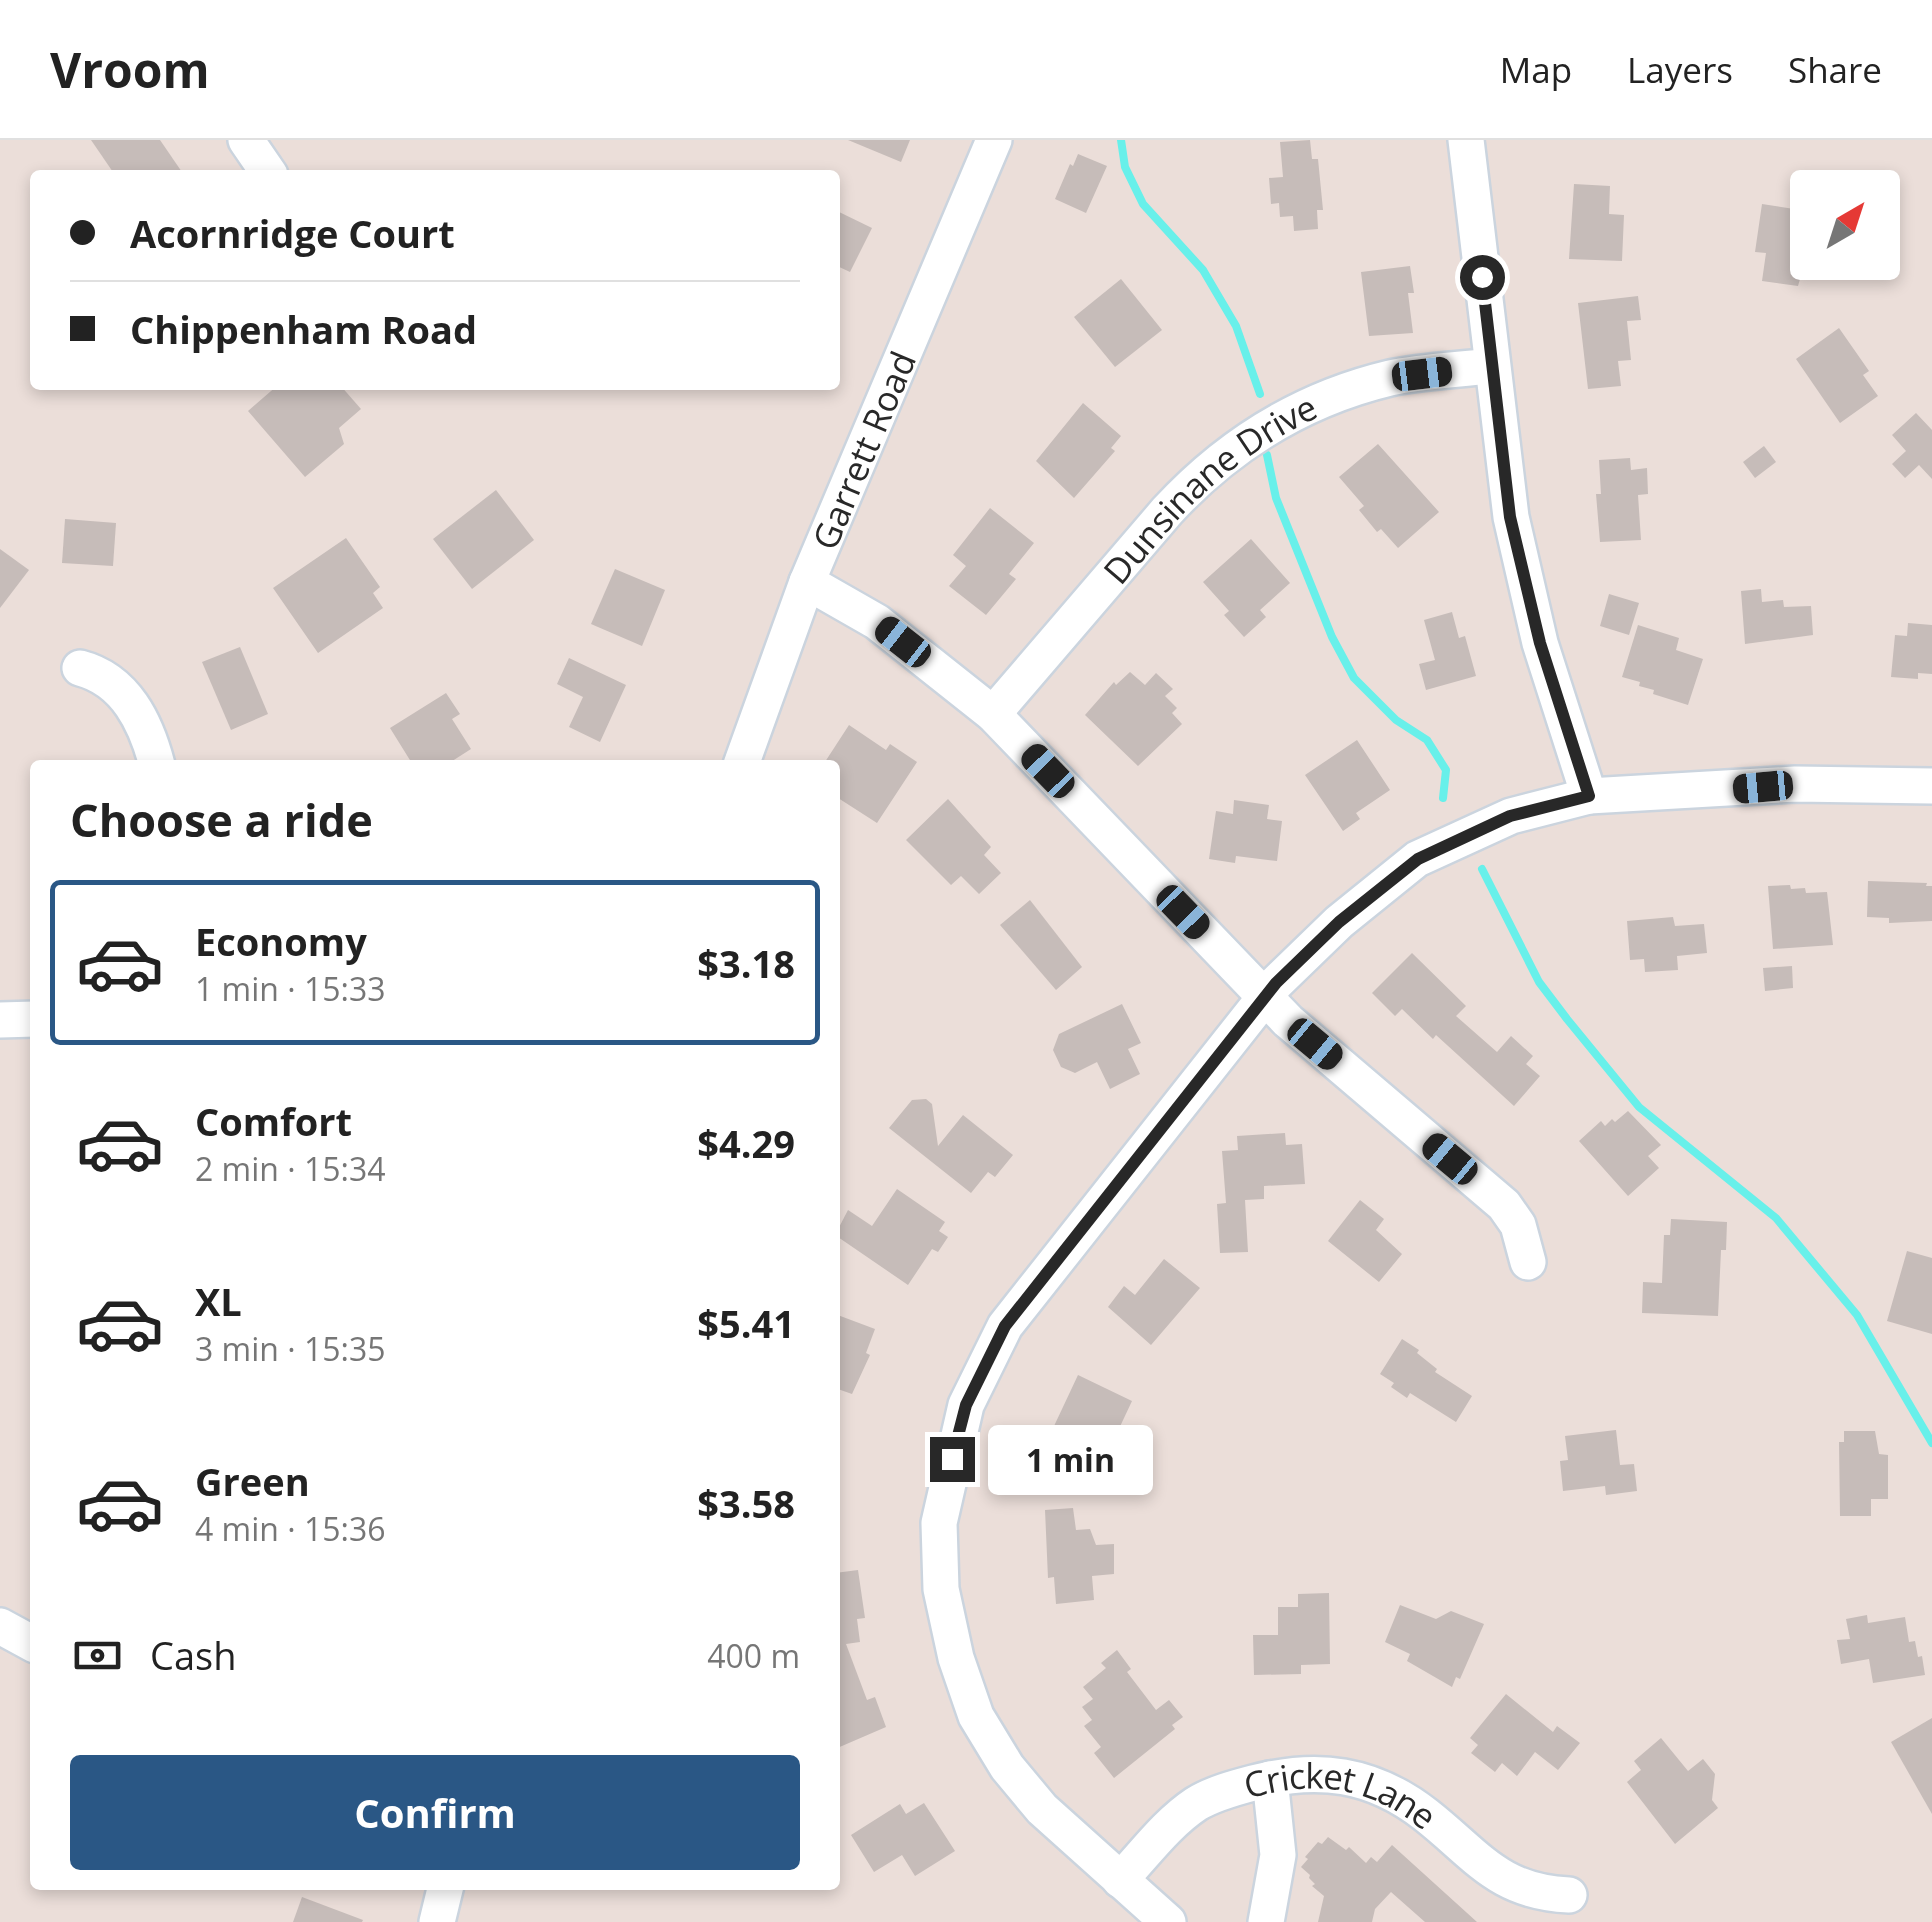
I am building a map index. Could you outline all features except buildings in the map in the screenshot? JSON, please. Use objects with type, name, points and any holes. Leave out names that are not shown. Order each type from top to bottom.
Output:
[{"type":"street","points":[[246,140],[267,170]]},
{"type":"street","name":"Garrett Road","points":[[743,760],[807,582],[994,140]]},
{"type":"street","points":[[1466,140],[1510,517],[1553,689],[1589,796]]},
{"type":"street","name":"Dunsinane Drive","points":[[993,714],[1190,486],[1248,439],[1301,409],[1346,390],[1394,378],[1490,366]]},
{"type":"street","points":[[807,582],[876,622],[993,714],[1288,1021],[1504,1205],[1518,1225],[1528,1262]]},
{"type":"street","points":[[80,668],[109,681],[126,696],[139,716],[155,760]]},
{"type":"street","points":[[1168,1922],[1042,1809],[1007,1767],[976,1716],[956,1658],[941,1590],[940,1523],[966,1405],[1005,1326],[1265,998],[1339,922],[1418,859],[1510,816],[1589,796],[1795,784],[1932,786]]},
{"type":"street","points":[[0,1020],[30,1019]]},
{"type":"street","points":[[0,1626],[30,1642]]},
{"type":"street","name":"Cricket Lane","points":[[1120,1880],[1177,1818],[1199,1802],[1282,1775],[1339,1774],[1387,1789],[1426,1815],[1512,1885],[1546,1894],[1569,1894]]},
{"type":"street","points":[[1266,1922],[1278,1856],[1270,1778]]},
{"type":"waterway","points":[[1121,140],[1125,167],[1143,204],[1203,270],[1236,326],[1260,394]]},
{"type":"waterway","points":[[1267,455],[1276,498],[1332,637],[1354,678],[1396,720],[1427,740],[1446,770],[1443,798]]},
{"type":"waterway","points":[[1482,869],[1539,982],[1567,1019],[1639,1107],[1776,1218],[1857,1315],[1932,1443]]},
{"type":"route","points":[[952,1459],[966,1405],[1005,1326],[1276,983],[1339,922],[1418,859],[1510,816],[1589,796],[1540,643],[1510,517],[1482,277]]}]
